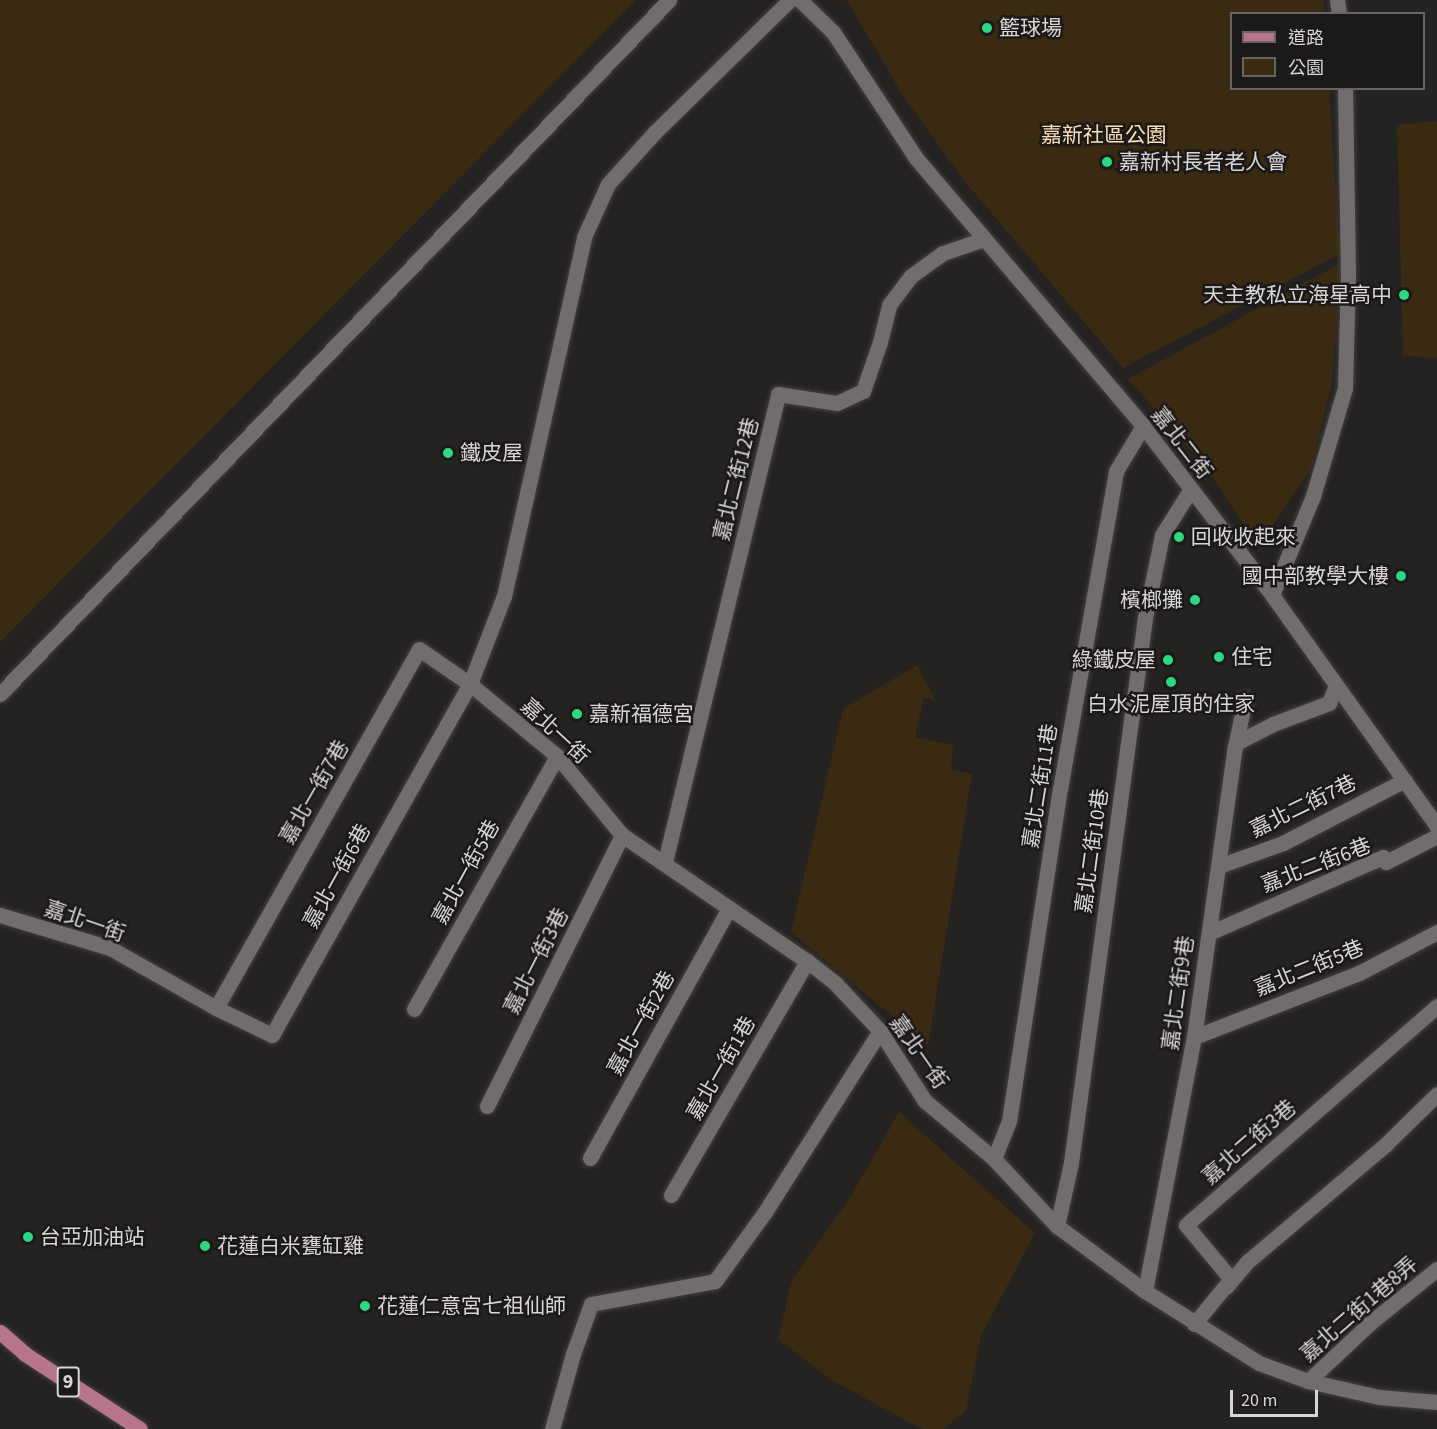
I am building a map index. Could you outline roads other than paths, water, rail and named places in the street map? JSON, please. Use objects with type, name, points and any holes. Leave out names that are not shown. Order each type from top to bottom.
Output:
[{"type":"main road","name":"9","points":[[0,1332],[25,1354],[140,1429]]},
{"type":"street","points":[[0,694],[669,0]]},
{"type":"street","points":[[470,684],[504,596],[550,380],[584,237],[608,184],[655,132],[790,0]]},
{"type":"street","name":"嘉北二街","points":[[800,0],[832,32],[875,100],[916,158],[1143,426],[1272,595],[1437,826]]},
{"type":"street","points":[[1272,595],[1313,496],[1345,388],[1348,277],[1345,90]]},
{"type":"street","name":"嘉北二街12巷","points":[[665,862],[778,394],[837,403],[863,391],[880,342],[889,305],[911,276],[943,253],[984,239]]},
{"type":"street","name":"嘉北二街11巷","points":[[994,1159],[1009,1121],[1060,789],[1116,471],[1143,426]]},
{"type":"street","name":"嘉北二街10巷","points":[[1057,1226],[1071,1163],[1145,618],[1162,535],[1191,489]]},
{"type":"street","name":"嘉北一街7巷","points":[[216,1008],[419,649],[470,684]]},
{"type":"street","name":"嘉北一街","points":[[470,684],[557,756],[622,835],[665,862],[835,983],[880,1031],[925,1101],[994,1159],[1057,1226],[1145,1291],[1259,1363],[1308,1381],[1379,1397],[1436,1402]]},
{"type":"street","name":"嘉北一街6巷","points":[[216,1008],[272,1035],[470,684]]},
{"type":"street","points":[[1236,743],[1273,724],[1329,703],[1336,685]]},
{"type":"street","name":"嘉北二街9巷","points":[[1145,1291],[1194,1037],[1236,743],[1245,699]]},
{"type":"street","name":"嘉北一街5巷","points":[[414,1009],[557,756]]},
{"type":"street","name":"嘉北二街7巷","points":[[1219,866],[1283,843],[1405,780]]},
{"type":"street","name":"嘉北一街3巷","points":[[487,1106],[622,835]]},
{"type":"street","name":"嘉北二街6巷","points":[[1209,933],[1383,857],[1386,862],[1437,836]]},
{"type":"street","name":"嘉北一街2巷","points":[[590,1158],[729,908]]},
{"type":"street","name":"嘉北一街","points":[[0,915],[110,948],[216,1008]]},
{"type":"street","name":"嘉北二街5巷","points":[[1194,1037],[1359,973],[1437,932]]},
{"type":"street","name":"嘉北一街1巷","points":[[670,1195],[807,961]]},
{"type":"street","name":"嘉北二街3巷","points":[[1194,1324],[1231,1279],[1186,1225],[1437,1006]]},
{"type":"street","points":[[552,1429],[573,1354],[591,1304],[714,1281],[765,1212],[880,1031]]},
{"type":"street","points":[[1194,1324],[1247,1262],[1386,1144],[1437,1094]]},
{"type":"street","name":"嘉北二街1巷8弄","points":[[1308,1381],[1370,1323],[1437,1269]]},
{"type":"place","name":"籃球場","points":[[987,28]]},
{"type":"place","name":"嘉新村長者老人會","points":[[1107,162]]},
{"type":"place","name":"天主教私立海星高中","points":[[1404,295]]},
{"type":"place","name":"鐵皮屋","points":[[448,453]]},
{"type":"place","name":"回收收起來","points":[[1179,537]]},
{"type":"place","name":"國中部教學大樓","points":[[1401,576]]},
{"type":"place","name":"檳榔攤","points":[[1195,600]]},
{"type":"place","name":"住宅","points":[[1219,657]]},
{"type":"place","name":"綠鐵皮屋","points":[[1168,660]]},
{"type":"place","name":"白水泥屋頂的住家","points":[[1171,682]]},
{"type":"place","name":"嘉新福德宮","points":[[577,714]]},
{"type":"place","name":"台亞加油站","points":[[28,1237]]},
{"type":"place","name":"花蓮白米甕缸雞","points":[[205,1246]]},
{"type":"place","name":"花蓮仁意宮七祖仙師","points":[[365,1306]]},
{"type":"park label","name":"嘉新社區公園","points":[[1104,135]]}]
